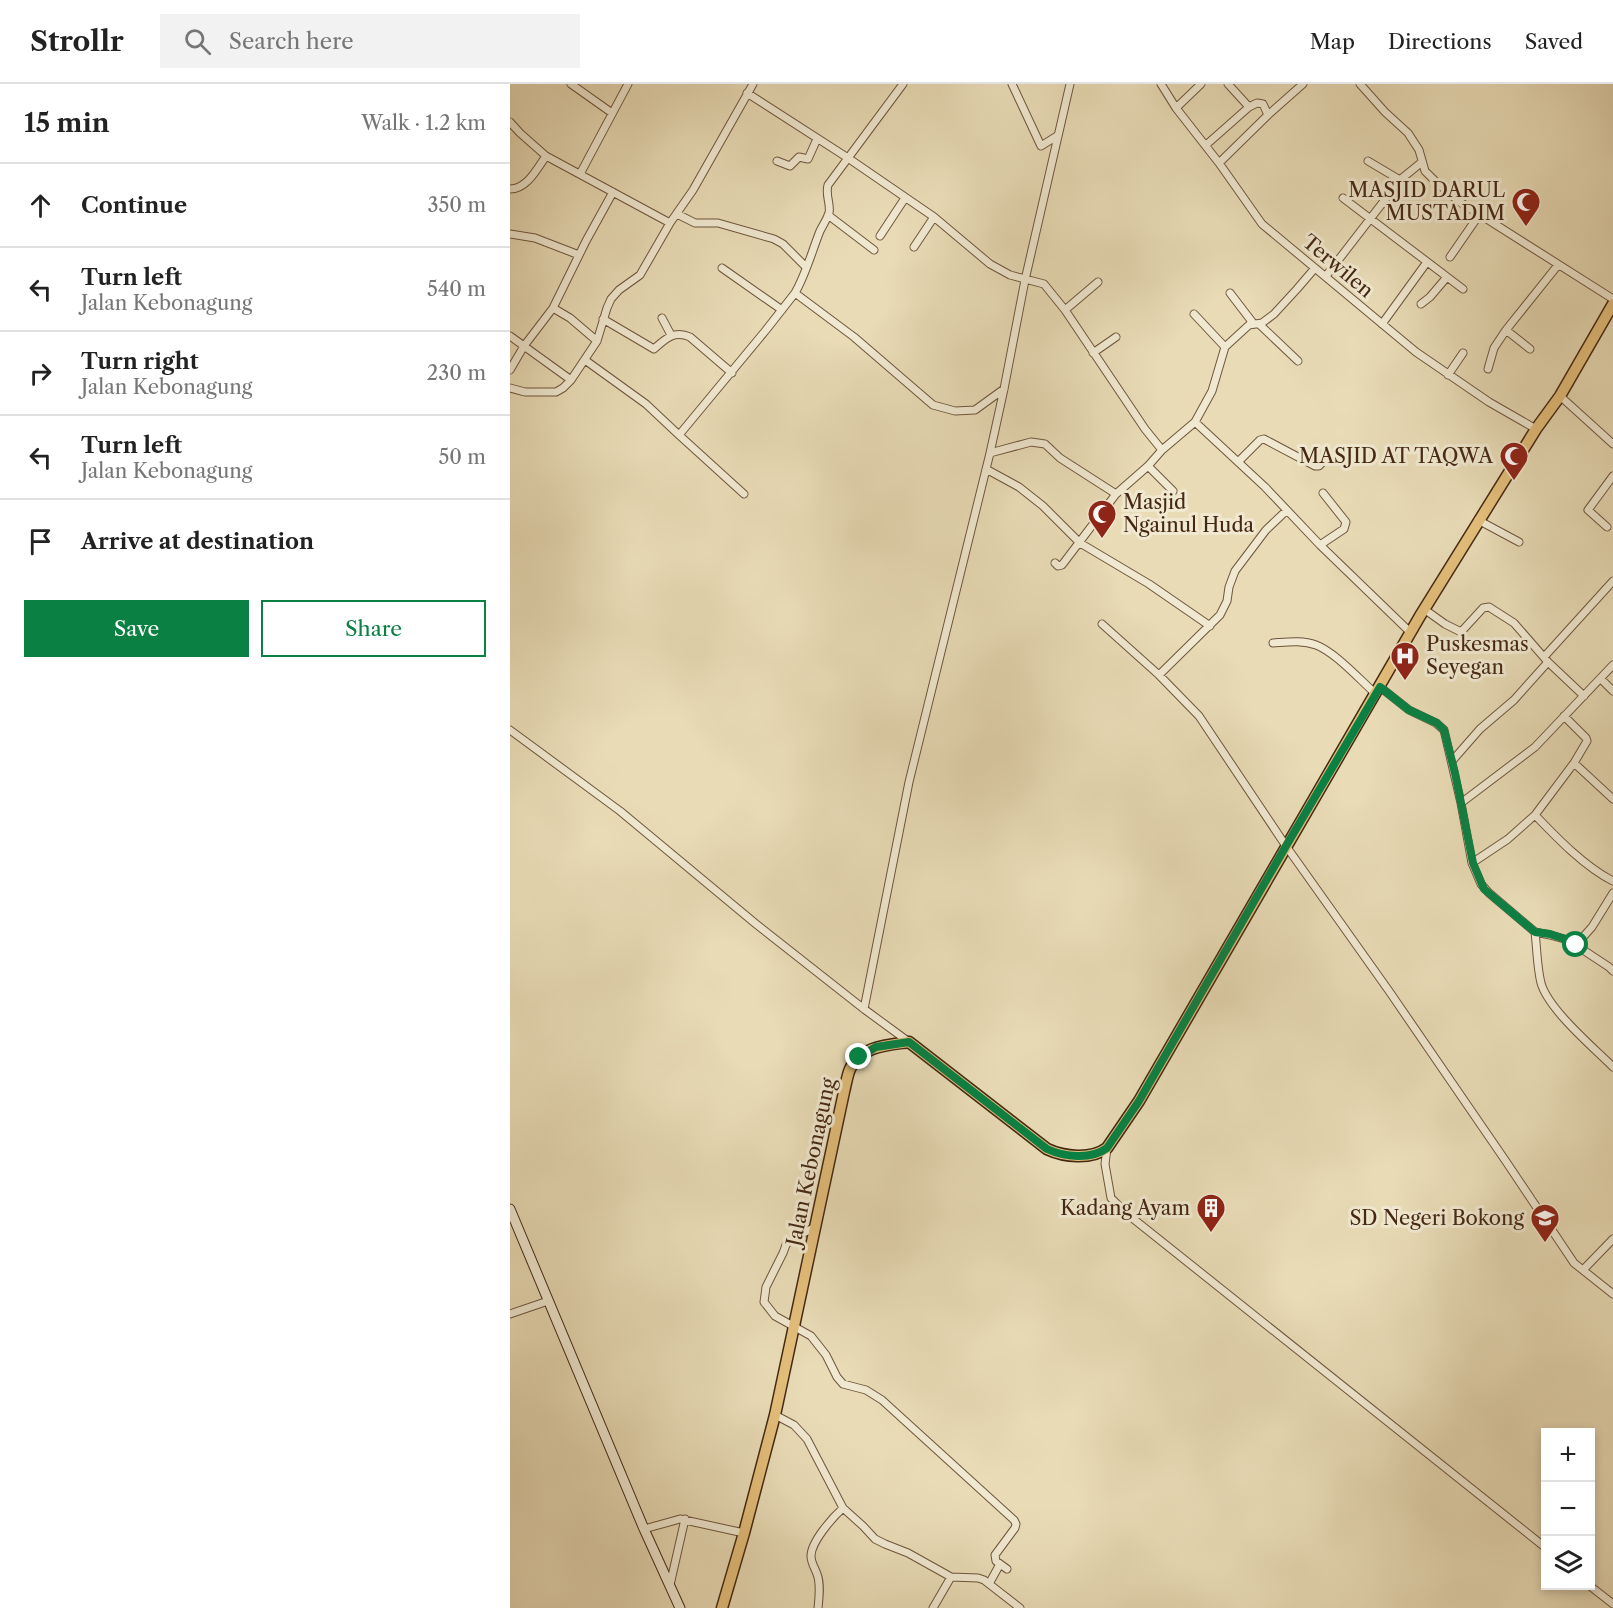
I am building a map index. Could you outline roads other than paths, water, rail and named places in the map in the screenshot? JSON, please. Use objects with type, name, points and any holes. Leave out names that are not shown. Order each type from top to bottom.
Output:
[{"type":"main road","points":[[909,1042],[1047,1149],[1059,1154],[1084,1156],[1102,1152],[1107,1148],[1139,1101],[1410,632],[1478,520],[1536,429],[1560,396],[1613,302]]},
{"type":"main road","name":"Jalan Kebonagung","points":[[722,1608],[775,1415],[844,1092],[852,1065],[859,1057],[876,1047],[909,1042]]},
{"type":"street","points":[[571,84],[612,113]]},
{"type":"street","points":[[580,174],[628,84]]},
{"type":"street","points":[[510,388],[525,392],[556,392],[571,380],[597,341],[607,308],[614,294],[640,275],[670,223],[693,190],[753,84]]},
{"type":"street","points":[[679,435],[732,373],[795,293],[828,215],[827,189],[903,84]]},
{"type":"street","points":[[1012,84],[1041,146],[1058,136]]},
{"type":"street","points":[[864,1010],[909,782],[990,453],[1025,279],[1070,84]]},
{"type":"street","name":"Terwilen","points":[[1161,84],[1176,108],[1206,145],[1262,224],[1416,352],[1489,402],[1536,429]]},
{"type":"street","points":[[1176,108],[1201,84]]},
{"type":"street","points":[[1228,84],[1249,107]]},
{"type":"street","points":[[1219,163],[1303,84]]},
{"type":"street","points":[[1360,84],[1415,142],[1425,171],[1436,182],[1460,202],[1613,302]]},
{"type":"street","points":[[747,93],[934,217],[990,264],[1010,275],[1044,285],[1065,310],[1145,429],[1162,450]]},
{"type":"street","points":[[1206,145],[1249,107],[1260,102],[1268,115]]},
{"type":"street","points":[[510,122],[546,156],[670,223]]},
{"type":"street","points":[[777,161],[790,166],[799,158],[808,159],[817,139]]},
{"type":"street","points":[[510,189],[518,189],[525,184],[546,156]]},
{"type":"street","points":[[1368,161],[1400,180]]},
{"type":"street","points":[[1326,276],[1400,180],[1422,162]]},
{"type":"street","points":[[510,370],[524,346],[553,308],[613,192]]},
{"type":"street","points":[[880,236],[905,198]]},
{"type":"street","points":[[1343,198],[1463,289]]},
{"type":"street","points":[[677,214],[695,223],[718,223],[774,239],[783,244],[806,267]]},
{"type":"street","points":[[1450,257],[1479,214]]},
{"type":"street","points":[[828,215],[874,250]]},
{"type":"street","points":[[914,247],[934,217]]},
{"type":"street","points":[[510,234],[535,238],[579,255]]},
{"type":"street","points":[[1382,324],[1427,262]]},
{"type":"street","points":[[1488,369],[1494,348],[1506,330],[1558,265]]},
{"type":"street","points":[[722,268],[782,310]]},
{"type":"street","points":[[1055,563],[1058,566],[1062,565],[1116,494],[1195,422],[1212,391],[1225,347],[1244,328],[1274,314],[1315,268]]},
{"type":"street","points":[[1421,304],[1447,277]]},
{"type":"street","points":[[1065,310],[1098,282]]},
{"type":"street","points":[[795,293],[854,337],[933,405],[955,411],[975,410],[1004,388]]},
{"type":"street","points":[[1230,293],[1256,324],[1298,361]]},
{"type":"street","points":[[553,308],[570,318],[597,341]]},
{"type":"street","points":[[1194,314],[1225,347]]},
{"type":"street","points":[[662,318],[671,335]]},
{"type":"street","points":[[603,320],[651,351],[671,335],[679,334],[690,337],[732,373]]},
{"type":"street","points":[[1506,330],[1530,349]]},
{"type":"street","points":[[510,336],[571,380]]},
{"type":"street","points":[[1093,352],[1116,337]]},
{"type":"street","points":[[1448,375],[1463,353]]},
{"type":"street","points":[[585,360],[646,404],[744,494]]},
{"type":"street","points":[[1560,396],[1613,444]]},
{"type":"street","points":[[1195,422],[1265,487],[1286,511],[1410,632]]},
{"type":"street","points":[[1238,462],[1260,440],[1264,439],[1315,466],[1319,466],[1328,456]]},
{"type":"street","points":[[990,453],[1031,442],[1045,444],[1060,458],[1116,494]]},
{"type":"street","points":[[1148,466],[1173,491]]},
{"type":"street","points":[[986,469],[1019,487],[1043,506],[1080,543],[1149,584],[1210,626]]},
{"type":"street","points":[[1607,527],[1588,510],[1613,476]]},
{"type":"street","points":[[1320,545],[1344,529],[1346,522],[1323,493]]},
{"type":"street","points":[[1159,675],[1220,615],[1227,601],[1235,571],[1266,531],[1286,511]]},
{"type":"street","points":[[1478,520],[1519,542]]},
{"type":"street","points":[[1452,761],[1480,729],[1514,700],[1613,581]]},
{"type":"street","points":[[1424,609],[1461,632],[1480,610],[1485,606],[1489,607],[1514,623],[1546,660],[1584,696]]},
{"type":"street","points":[[1102,624],[1159,675],[1199,716],[1574,1263],[1613,1294]]},
{"type":"street","points":[[1273,643],[1291,641],[1317,646],[1378,690],[1440,726],[1445,734],[1452,761],[1473,863],[1484,889],[1535,932],[1568,940],[1613,971]]},
{"type":"street","points":[[1461,803],[1535,747],[1613,665]]},
{"type":"street","points":[[1600,679],[1613,691]]},
{"type":"street","points":[[1473,863],[1508,839],[1535,815],[1574,764],[1587,741],[1564,716]]},
{"type":"street","points":[[510,730],[620,811],[756,924],[864,1010],[909,1042]]},
{"type":"street","points":[[1574,764],[1613,799]]},
{"type":"street","points":[[1535,815],[1568,848],[1613,881]]},
{"type":"street","points":[[1576,945],[1592,927],[1613,893]]},
{"type":"street","points":[[1535,932],[1541,984],[1557,1010],[1613,1067]]},
{"type":"street","points":[[1107,1148],[1105,1164],[1111,1198],[1126,1213],[1541,1545]]},
{"type":"street","points":[[510,1209],[644,1529],[680,1608]]},
{"type":"street","points":[[815,1227],[787,1242],[770,1278],[764,1298],[766,1305],[779,1319],[811,1336],[826,1355],[843,1384],[866,1390],[882,1400],[1014,1520],[1015,1528],[995,1554],[996,1561],[1004,1567],[989,1584]]},
{"type":"street","points":[[1582,1270],[1613,1239]]},
{"type":"street","points":[[510,1314],[548,1301]]},
{"type":"street","points":[[775,1415],[794,1425],[807,1439],[843,1508],[875,1539],[908,1553],[951,1577],[978,1578],[1020,1608]]},
{"type":"street","points":[[818,1608],[819,1582],[810,1553],[827,1525],[843,1508]]},
{"type":"street","points":[[644,1529],[685,1519],[744,1533]]},
{"type":"street","points":[[669,1585],[685,1519]]},
{"type":"street","points":[[933,1608],[951,1577]]},
{"type":"street","points":[[1595,1590],[1613,1604]]},
{"type":"place","name":"MASJID DARUL MUSTADIM","points":[[1526,228]]},
{"type":"place","name":"MASJID AT TAQWA","points":[[1514,482]]},
{"type":"place","name":"Masjid Ngainul Huda","points":[[1102,540]]},
{"type":"place","name":"Puskesmas Seyegan","points":[[1405,682]]},
{"type":"place","name":"Kadang Ayam","points":[[1211,1234]]},
{"type":"place","name":"SD Negeri Bokong","points":[[1545,1244]]}]
